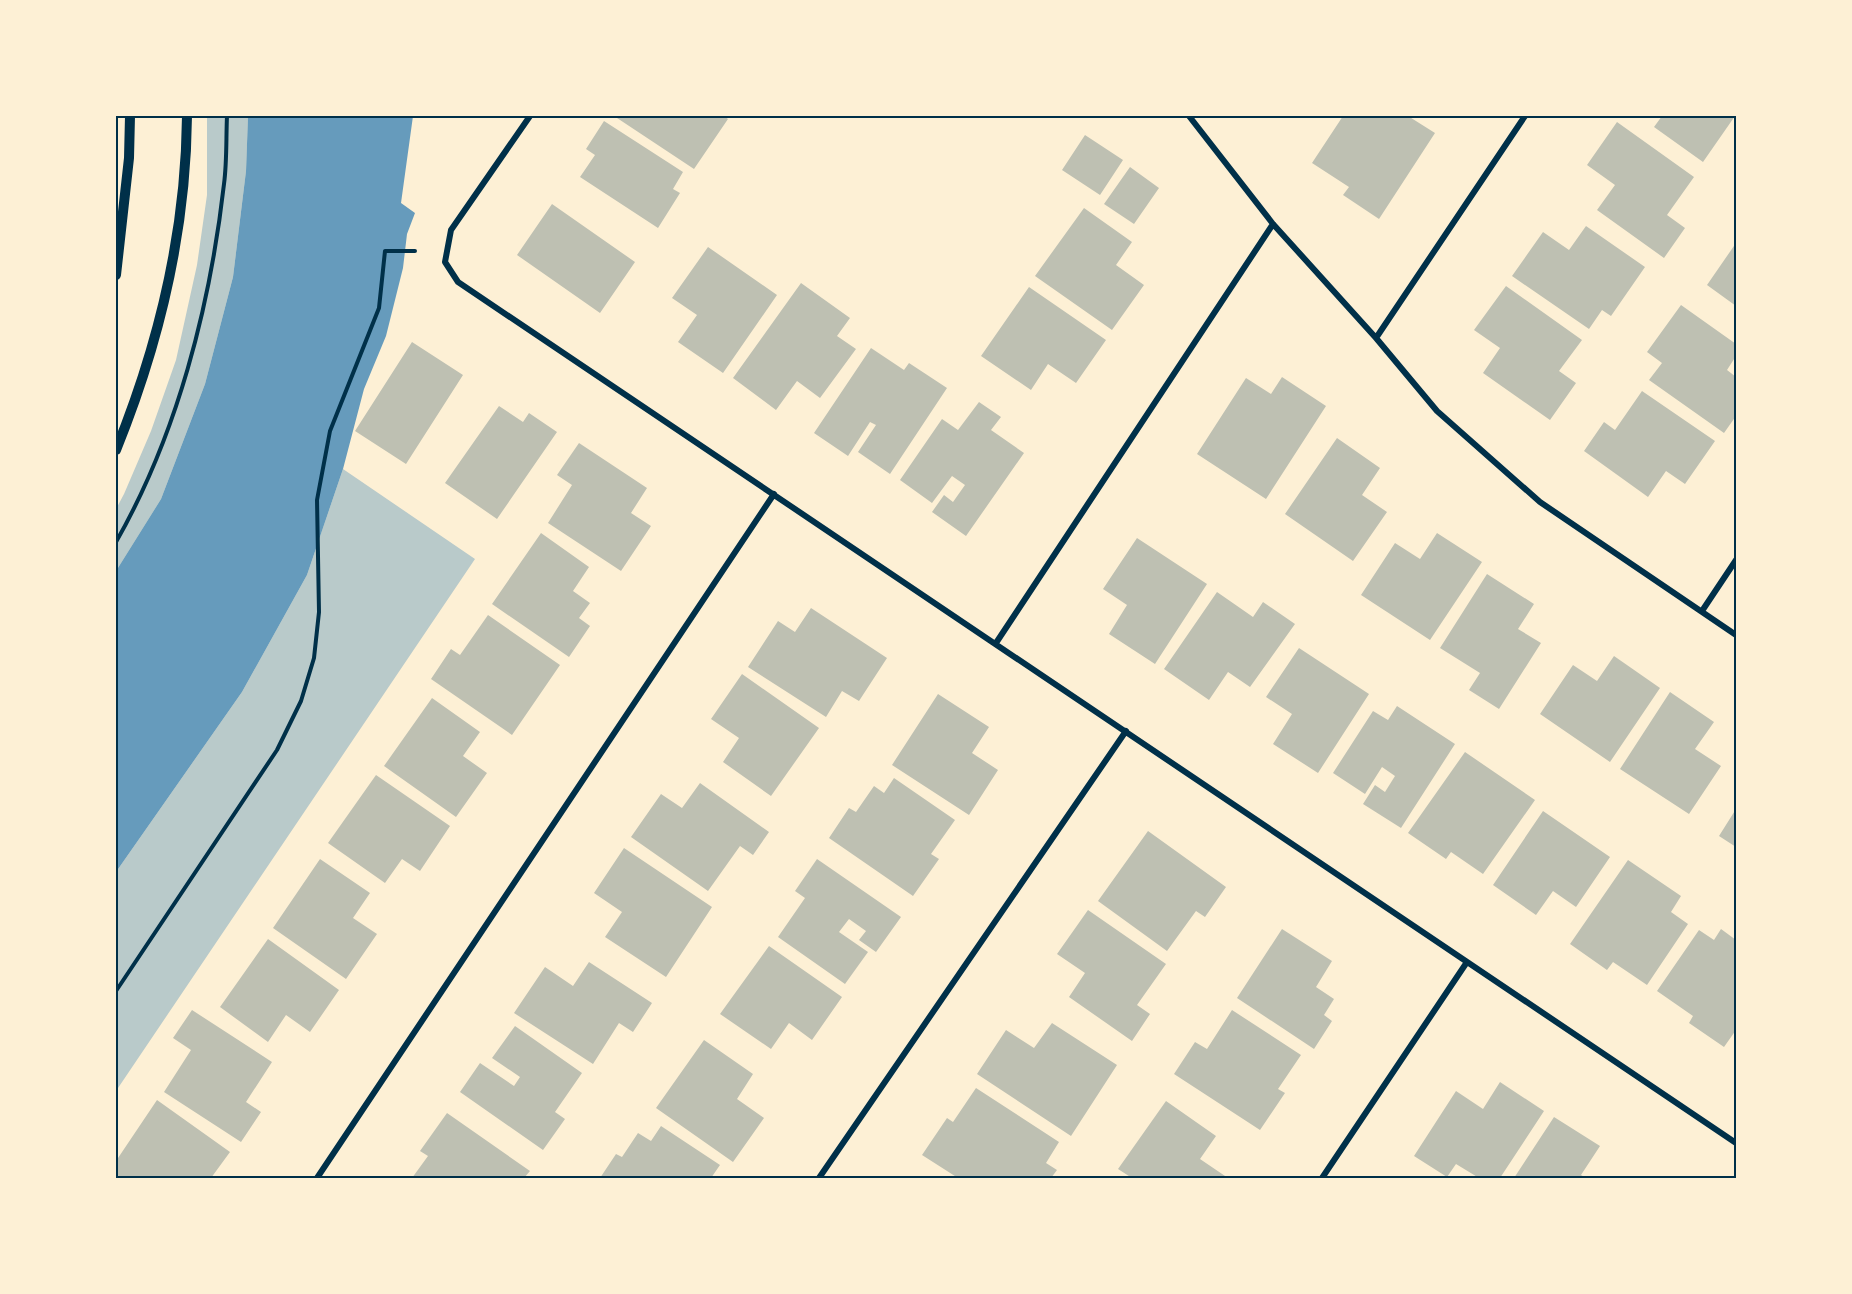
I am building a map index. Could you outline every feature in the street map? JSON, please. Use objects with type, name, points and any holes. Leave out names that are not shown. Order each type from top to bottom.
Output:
[{"type":"street","points":[[116,275],[129,158],[130,116]]},
{"type":"street","points":[[116,450],[136,400],[161,312],[177,238],[187,157],[187,116]]},
{"type":"street","points":[[530,116],[451,230],[445,262],[458,282],[1737,1143]]},
{"type":"street","points":[[1189,116],[1273,224],[1376,338],[1437,411],[1540,502],[1737,634]]},
{"type":"street","points":[[1376,338],[1525,116]]},
{"type":"street","points":[[996,643],[1273,224]]},
{"type":"street","points":[[317,1179],[774,494]]},
{"type":"street","points":[[1702,611],[1737,560]]},
{"type":"street","points":[[819,1179],[1126,731]]},
{"type":"street","points":[[1322,1179],[1467,962]]},
{"type":"path","points":[[116,542],[134,510],[162,444],[188,365],[211,271],[225,182],[227,116]]},
{"type":"path","points":[[116,991],[278,750],[301,701],[314,658],[319,612],[317,500],[330,431],[380,308],[385,251],[416,251]]},
{"type":"shaded area","points":[[207,116],[248,116],[246,171],[233,277],[205,384],[161,499],[116,571],[116,509],[151,431],[176,360],[197,265],[207,195]]},
{"type":"shaded area","points":[[343,469],[475,559],[116,1091],[116,872],[242,692],[307,575]]},
{"type":"water","points":[[248,116],[413,116],[401,203],[415,213],[407,234],[403,268],[386,336],[364,389],[343,469],[307,575],[242,692],[116,872],[116,571],[161,499],[205,384],[233,277],[246,171]]},
{"type":"building","points":[[614,116],[724,116],[728,119],[694,169]]},
{"type":"building","points":[[1343,116],[1408,116],[1435,133],[1379,219],[1343,195],[1349,187],[1312,163]]},
{"type":"building","points":[[1662,116],[1735,116],[1703,162],[1654,127]]},
{"type":"building","points":[[604,121],[683,172],[673,189],[680,193],[658,228],[580,177],[595,155],[586,149]]},
{"type":"building","points":[[1617,122],[1694,177],[1667,215],[1685,228],[1664,258],[1597,210],[1615,185],[1587,165]]},
{"type":"building","points":[[1085,135],[1123,160],[1100,195],[1062,170]]},
{"type":"building","points":[[1130,167],[1159,188],[1134,224],[1104,204]]},
{"type":"building","points":[[552,204],[635,262],[600,313],[517,255]]},
{"type":"building","points":[[1084,208],[1132,242],[1116,265],[1144,285],[1112,330],[1035,276]]},
{"type":"building","points":[[1586,226],[1645,267],[1611,316],[1602,310],[1589,329],[1512,276],[1543,232],[1569,250]]},
{"type":"building","points":[[1736,243],[1736,306],[1707,285]]},
{"type":"building","points":[[708,247],[777,295],[723,373],[678,342],[697,315],[672,298]]},
{"type":"building","points":[[801,283],[850,318],[837,336],[856,349],[820,398],[797,381],[776,410],[733,378]]},
{"type":"building","points":[[1506,286],[1582,340],[1559,371],[1576,383],[1550,420],[1483,373],[1500,348],[1474,330]]},
{"type":"building","points":[[1029,287],[1106,340],[1076,383],[1048,364],[1031,390],[981,356]]},
{"type":"building","points":[[1681,305],[1736,344],[1736,356],[1727,370],[1736,377],[1736,416],[1724,433],[1649,380],[1662,363],[1647,352]]},
{"type":"building","points":[[412,342],[463,375],[406,464],[355,431]]},
{"type":"building","points":[[871,348],[904,370],[909,363],[947,388],[890,474],[858,452],[876,425],[870,422],[848,456],[814,433]]},
{"type":"building","points":[[1282,377],[1326,406],[1266,499],[1197,454],[1246,378],[1271,394]]},
{"type":"building","points":[[1642,391],[1715,441],[1685,484],[1666,471],[1648,497],[1584,451],[1604,422],[1615,430]]},
{"type":"building","points":[[979,402],[1001,417],[991,430],[1024,453],[966,536],[932,512],[944,495],[953,502],[965,485],[952,476],[932,503],[900,480],[942,419],[958,430]]},
{"type":"building","points":[[499,406],[523,422],[529,413],[557,432],[497,519],[445,483]]},
{"type":"building","points":[[1337,438],[1380,468],[1362,495],[1387,512],[1353,561],[1285,514]]},
{"type":"building","points":[[579,443],[647,488],[631,513],[651,526],[621,571],[548,523],[572,485],[557,475]]},
{"type":"building","points":[[541,533],[589,567],[573,591],[590,603],[579,618],[590,626],[569,657],[492,604]]},
{"type":"building","points":[[1437,533],[1482,562],[1430,640],[1361,595],[1395,543],[1420,559]]},
{"type":"building","points":[[1137,538],[1207,584],[1155,664],[1109,634],[1127,605],[1103,589]]},
{"type":"building","points":[[1487,574],[1534,604],[1518,629],[1541,643],[1499,709],[1469,690],[1480,673],[1440,648]]},
{"type":"building","points":[[1217,592],[1253,617],[1263,602],[1295,624],[1250,687],[1228,672],[1209,700],[1164,669]]},
{"type":"building","points":[[811,608],[887,658],[859,701],[842,691],[826,717],[748,667],[778,621],[795,632]]},
{"type":"building","points":[[488,615],[560,665],[512,735],[431,679],[451,649],[460,655]]},
{"type":"building","points":[[1299,648],[1369,694],[1318,773],[1273,744],[1292,714],[1266,697]]},
{"type":"building","points":[[1614,656],[1660,688],[1610,762],[1540,714],[1573,665],[1597,681]]},
{"type":"building","points":[[742,674],[819,728],[771,796],[723,762],[739,738],[711,719]]},
{"type":"building","points":[[1670,692],[1714,722],[1695,749],[1721,766],[1689,814],[1620,769]]},
{"type":"building","points":[[938,694],[989,727],[972,753],[998,770],[969,815],[892,765]]},
{"type":"building","points":[[432,698],[480,732],[463,756],[487,773],[456,817],[384,766]]},
{"type":"building","points":[[1397,706],[1455,744],[1401,828],[1363,804],[1375,785],[1385,792],[1395,776],[1382,767],[1365,794],[1333,773],[1373,711],[1388,720]]},
{"type":"building","points":[[1465,752],[1535,800],[1483,874],[1451,852],[1446,859],[1408,833]]},
{"type":"building","points":[[376,775],[450,826],[420,871],[402,859],[385,883],[328,843]]},
{"type":"building","points":[[894,778],[955,820],[931,854],[939,859],[913,896],[829,838],[849,808],[856,812],[874,786],[884,793]]},
{"type":"building","points":[[700,783],[769,832],[753,855],[740,846],[708,891],[631,837],[661,794],[682,808]]},
{"type":"building","points":[[1736,809],[1736,847],[1719,836]]},
{"type":"building","points":[[1543,811],[1610,857],[1576,907],[1553,891],[1536,915],[1493,885]]},
{"type":"building","points":[[1148,831],[1226,887],[1205,917],[1196,911],[1167,951],[1098,901]]},
{"type":"building","points":[[624,848],[712,907],[666,977],[605,937],[622,912],[594,893]]},
{"type":"building","points":[[320,859],[370,893],[353,918],[377,934],[346,979],[273,928]]},
{"type":"building","points":[[817,859],[901,917],[876,952],[859,940],[866,931],[849,919],[839,932],[868,952],[845,984],[778,937],[805,898],[795,891]]},
{"type":"building","points":[[1628,860],[1681,896],[1671,912],[1688,924],[1647,985],[1613,962],[1607,970],[1570,944]]},
{"type":"building","points":[[1088,910],[1166,964],[1137,1005],[1150,1014],[1132,1041],[1069,997],[1085,973],[1057,954]]},
{"type":"building","points":[[1282,929],[1332,961],[1316,987],[1334,999],[1324,1015],[1332,1021],[1314,1049],[1237,998]]},
{"type":"building","points":[[1721,929],[1736,940],[1736,1030],[1724,1047],[1689,1023],[1693,1016],[1657,991],[1699,930],[1714,940]]},
{"type":"building","points":[[268,939],[339,990],[310,1032],[286,1015],[268,1042],[220,1007]]},
{"type":"building","points":[[769,946],[842,997],[812,1040],[789,1023],[771,1049],[720,1014]]},
{"type":"building","points":[[589,962],[652,1003],[633,1032],[619,1023],[593,1064],[514,1013],[545,967],[573,986]]},
{"type":"building","points":[[192,1010],[272,1062],[246,1102],[261,1112],[241,1142],[164,1092],[191,1050],[173,1038]]},
{"type":"building","points":[[1232,1010],[1301,1055],[1278,1089],[1285,1093],[1260,1130],[1174,1074],[1195,1042],[1207,1049]]},
{"type":"building","points":[[1052,1023],[1117,1065],[1071,1136],[977,1074],[1006,1030],[1034,1048]]},
{"type":"building","points":[[515,1026],[582,1073],[555,1112],[565,1119],[543,1150],[460,1092],[480,1063],[514,1086],[520,1077],[492,1058]]},
{"type":"building","points":[[704,1040],[753,1074],[737,1099],[764,1118],[733,1162],[656,1108]]},
{"type":"building","points":[[1500,1082],[1544,1111],[1500,1178],[1479,1178],[1456,1164],[1447,1177],[1414,1156],[1456,1091],[1483,1109]]},
{"type":"building","points":[[976,1088],[1059,1142],[1046,1163],[1057,1170],[1051,1178],[958,1178],[922,1155],[947,1118],[953,1122]]},
{"type":"building","points":[[157,1100],[230,1152],[211,1178],[121,1178],[116,1174],[116,1161]]},
{"type":"building","points":[[1166,1101],[1216,1136],[1200,1159],[1228,1178],[1132,1178],[1118,1169]]},
{"type":"building","points":[[447,1113],[530,1171],[524,1178],[412,1178],[428,1156],[420,1151]]},
{"type":"building","points":[[1554,1117],[1600,1146],[1581,1175],[1586,1178],[1514,1178]]},
{"type":"building","points":[[661,1126],[720,1165],[711,1178],[600,1178],[616,1154],[622,1157],[638,1133],[651,1141]]}]
